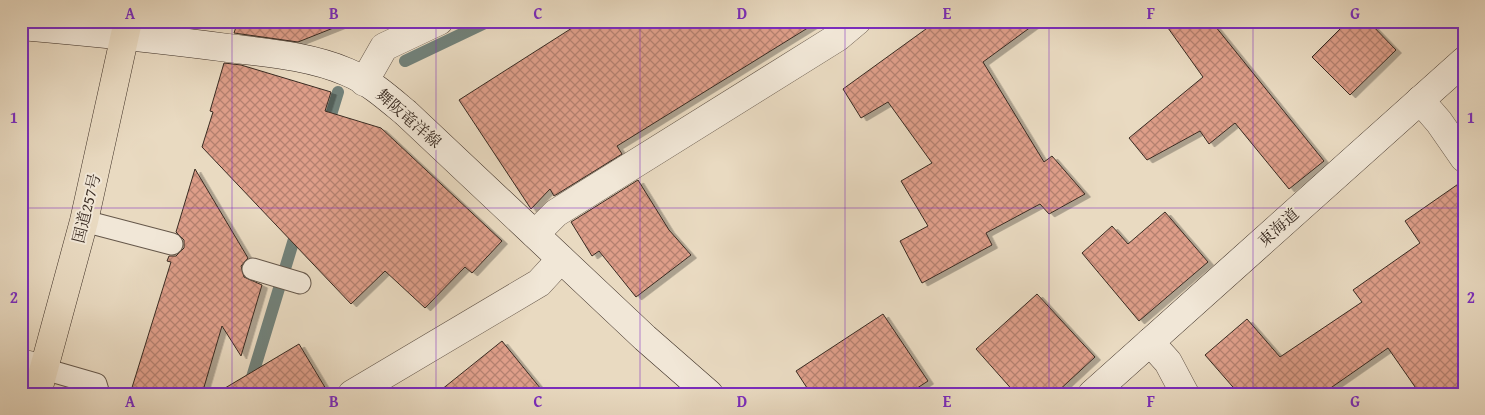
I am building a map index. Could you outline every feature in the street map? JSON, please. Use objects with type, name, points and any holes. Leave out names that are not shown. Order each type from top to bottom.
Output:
[{"type":"highway","name":"国道257号","points":[[34,375],[84,221],[127,29]]},
{"type":"main road","points":[[364,82],[384,47],[439,21]]},
{"type":"main road","points":[[535,234],[556,213],[838,37],[857,21]]},
{"type":"main road","name":"舞阪竜洋線","points":[[21,26],[127,29],[186,42],[316,61],[348,72],[379,90],[406,113],[645,338],[709,394]]},
{"type":"main road","name":"東海道","points":[[1092,394],[1464,61]]},
{"type":"main road","points":[[1420,100],[1439,122],[1464,158]]},
{"type":"main road","points":[[352,394],[539,283],[561,259]]},
{"type":"main road","points":[[1150,342],[1168,362],[1185,394]]},
{"type":"lane","points":[[84,221],[172,244]]},
{"type":"lane","points":[[259,271],[300,283]]},
{"type":"lane","points":[[34,375],[96,384],[99,394]]},
{"type":"building","points":[[238,21],[346,21],[346,23],[298,42],[234,33]]},
{"type":"building","points":[[583,21],[819,21],[617,146],[622,154],[554,196],[550,189],[531,209],[459,100]]},
{"type":"building","points":[[937,21],[1039,21],[983,62],[1044,162],[1052,156],[1085,194],[1049,214],[1040,204],[986,233],[992,245],[922,283],[900,241],[928,226],[901,181],[932,163],[888,102],[861,118],[843,89]]},
{"type":"building","points":[[1163,21],[1211,21],[1324,161],[1289,189],[1235,123],[1209,144],[1200,131],[1147,160],[1129,138],[1203,77]]},
{"type":"building","points":[[1348,21],[1368,21],[1396,50],[1350,95],[1312,57]]},
{"type":"building","points":[[224,63],[241,65],[331,92],[325,111],[381,128],[502,241],[472,273],[465,267],[425,308],[385,271],[351,304],[202,147],[213,112],[210,111]]},
{"type":"building","points":[[195,169],[248,258],[241,266],[244,277],[262,285],[241,356],[222,326],[202,394],[130,394],[171,262],[167,261],[169,256],[176,256],[184,248],[184,240],[176,232]]},
{"type":"building","points":[[638,180],[669,230],[691,255],[636,297],[599,251],[592,256],[571,222]]},
{"type":"building","points":[[1464,180],[1464,394],[1420,394],[1388,348],[1322,394],[1239,394],[1205,355],[1247,319],[1280,357],[1362,302],[1353,290],[1420,243],[1405,221]]},
{"type":"building","points":[[1165,212],[1208,262],[1139,321],[1082,253],[1112,226],[1128,244]]},
{"type":"building","points":[[1037,294],[1095,357],[1055,394],[1016,394],[976,349]]},
{"type":"building","points":[[883,314],[928,381],[908,394],[811,394],[796,371]]},
{"type":"building","points":[[502,341],[545,394],[436,394]]},
{"type":"building","points":[[299,344],[329,394],[215,394]]},
{"type":"waterway","points":[[405,61],[489,21]]},
{"type":"waterway","points":[[327,128],[338,92]]},
{"type":"waterway","points":[[249,387],[298,226]]}]
